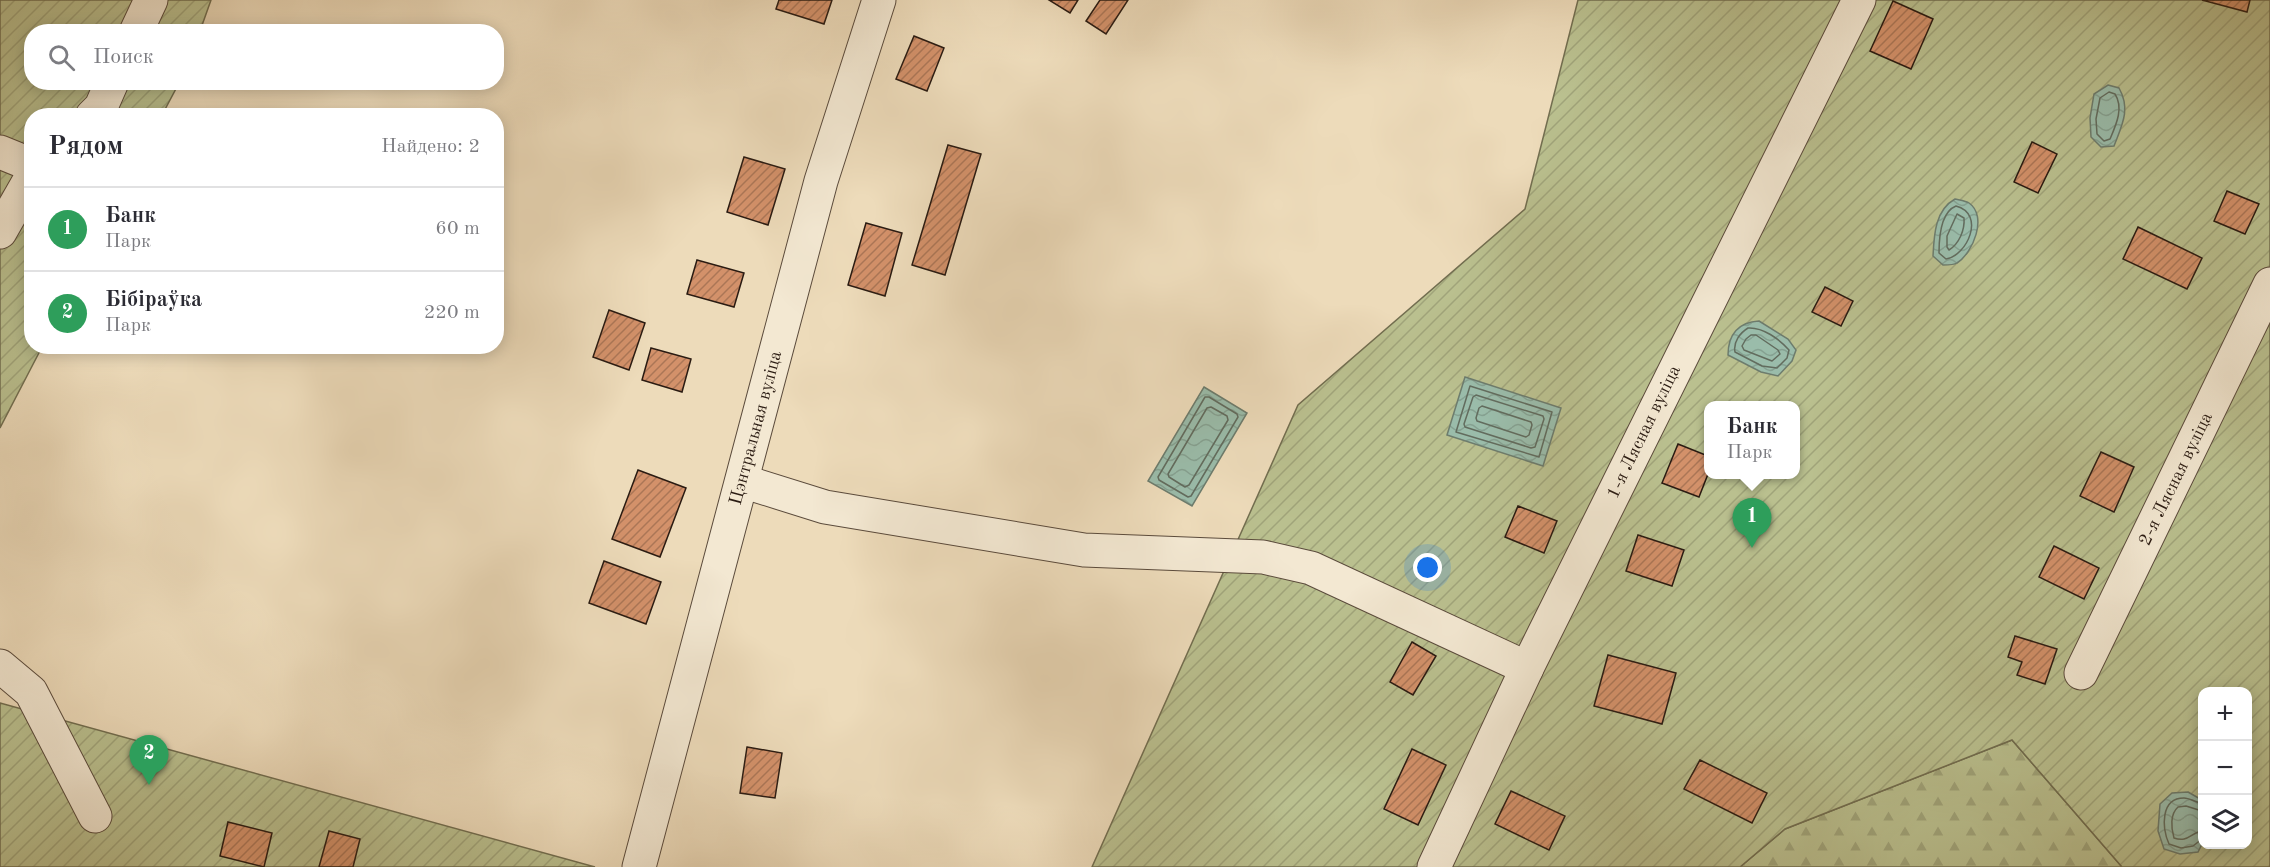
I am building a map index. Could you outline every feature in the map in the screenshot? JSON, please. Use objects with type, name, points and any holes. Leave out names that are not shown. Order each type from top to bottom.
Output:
[{"type":"street","points":[[140,24],[151,0]]},
{"type":"street","name":"Цэнтральная вуліца","points":[[640,862],[821,181],[879,0]]},
{"type":"street","name":"1-я Лясная вуліца","points":[[1434,867],[1527,668],[1859,0]]},
{"type":"street","points":[[100,108],[108,90]]},
{"type":"street","points":[[0,152],[24,162]]},
{"type":"street","points":[[0,232],[24,190]]},
{"type":"street","name":"2-я Лясная вуліца","points":[[2081,673],[2270,284]]},
{"type":"street","points":[[742,481],[825,507],[1083,550],[1263,557],[1311,568],[1527,668]]},
{"type":"street","points":[[0,666],[31,692],[96,816]]},
{"type":"green space","points":[[0,0],[211,0],[202,24],[24,24],[24,90],[175,90],[166,108],[24,108],[24,354],[38,354],[0,428]]},
{"type":"green space","points":[[1578,0],[2270,0],[2270,867],[2122,867],[2012,740],[1785,829],[1740,867],[1092,867],[1298,405],[1525,209]]},
{"type":"green space","points":[[0,703],[595,867],[0,867]]},
{"type":"green space","points":[[2012,740],[2122,867],[1740,867],[1785,829]]},
{"type":"water","points":[[2108,85],[2119,88],[2125,110],[2114,146],[2101,147],[2091,137],[2090,118],[2094,94]]},
{"type":"water","points":[[1955,199],[1968,202],[1975,209],[1978,225],[1973,243],[1963,258],[1956,264],[1943,265],[1933,256],[1935,232],[1943,210]]},
{"type":"water","points":[[1759,321],[1788,339],[1796,350],[1792,361],[1778,376],[1761,372],[1728,355],[1730,341],[1736,330],[1746,324]]},
{"type":"water","points":[[1465,377],[1561,408],[1543,466],[1447,435]]},
{"type":"water","points":[[1204,387],[1247,413],[1192,506],[1148,481]]},
{"type":"water","points":[[2188,792],[2198,798],[2198,852],[2180,854],[2164,849],[2158,831],[2160,804],[2172,793]]},
{"type":"building","points":[[779,0],[832,0],[824,24],[776,9]]},
{"type":"building","points":[[1049,0],[1078,0],[1070,13]]},
{"type":"building","points":[[1100,0],[1128,0],[1106,34],[1086,21]]},
{"type":"building","points":[[2202,0],[2250,0],[2247,12]]},
{"type":"building","points":[[1893,1],[1933,19],[1911,69],[1870,51]]},
{"type":"building","points":[[914,36],[944,48],[927,91],[896,79]]},
{"type":"building","points":[[2032,142],[2057,154],[2038,193],[2014,182]]},
{"type":"building","points":[[948,145],[981,154],[945,275],[912,265]]},
{"type":"building","points":[[744,157],[785,169],[768,225],[727,212]]},
{"type":"building","points":[[2227,191],[2259,204],[2245,234],[2214,221]]},
{"type":"building","points":[[866,223],[902,233],[885,296],[848,285]]},
{"type":"building","points":[[2138,227],[2202,258],[2187,289],[2123,259]]},
{"type":"building","points":[[697,260],[744,273],[734,307],[687,294]]},
{"type":"building","points":[[1825,287],[1853,301],[1841,326],[1812,312]]},
{"type":"building","points":[[609,310],[645,323],[629,370],[593,357]]},
{"type":"building","points":[[651,348],[691,359],[682,392],[642,380]]},
{"type":"building","points":[[1678,444],[1704,454],[1704,479],[1706,479],[1699,497],[1662,483]]},
{"type":"building","points":[[2101,452],[2134,467],[2114,512],[2080,496]]},
{"type":"building","points":[[638,470],[686,488],[660,557],[612,539]]},
{"type":"building","points":[[1518,506],[1557,521],[1544,553],[1505,537]]},
{"type":"building","points":[[1638,535],[1684,550],[1672,586],[1626,571]]},
{"type":"building","points":[[2054,546],[2099,568],[2084,599],[2039,577]]},
{"type":"building","points":[[604,561],[661,582],[646,624],[589,603]]},
{"type":"building","points":[[2015,636],[2057,649],[2045,684],[2017,675],[2022,662],[2008,657]]},
{"type":"building","points":[[1412,642],[1436,656],[1413,695],[1390,682]]},
{"type":"building","points":[[1608,655],[1676,673],[1662,724],[1594,706]]},
{"type":"building","points":[[747,747],[782,753],[775,798],[740,793]]},
{"type":"building","points":[[1412,749],[1446,765],[1418,825],[1384,809]]},
{"type":"building","points":[[1700,760],[1767,793],[1752,823],[1684,789]]},
{"type":"building","points":[[1511,791],[1565,816],[1549,850],[1495,824]]},
{"type":"building","points":[[228,822],[272,833],[264,867],[220,856]]},
{"type":"building","points":[[329,831],[360,839],[353,867],[319,867]]},
{"type":"place","name":"Банк","points":[[1752,548]]},
{"type":"place","name":"Бібіраўка","points":[[149,785]]}]
